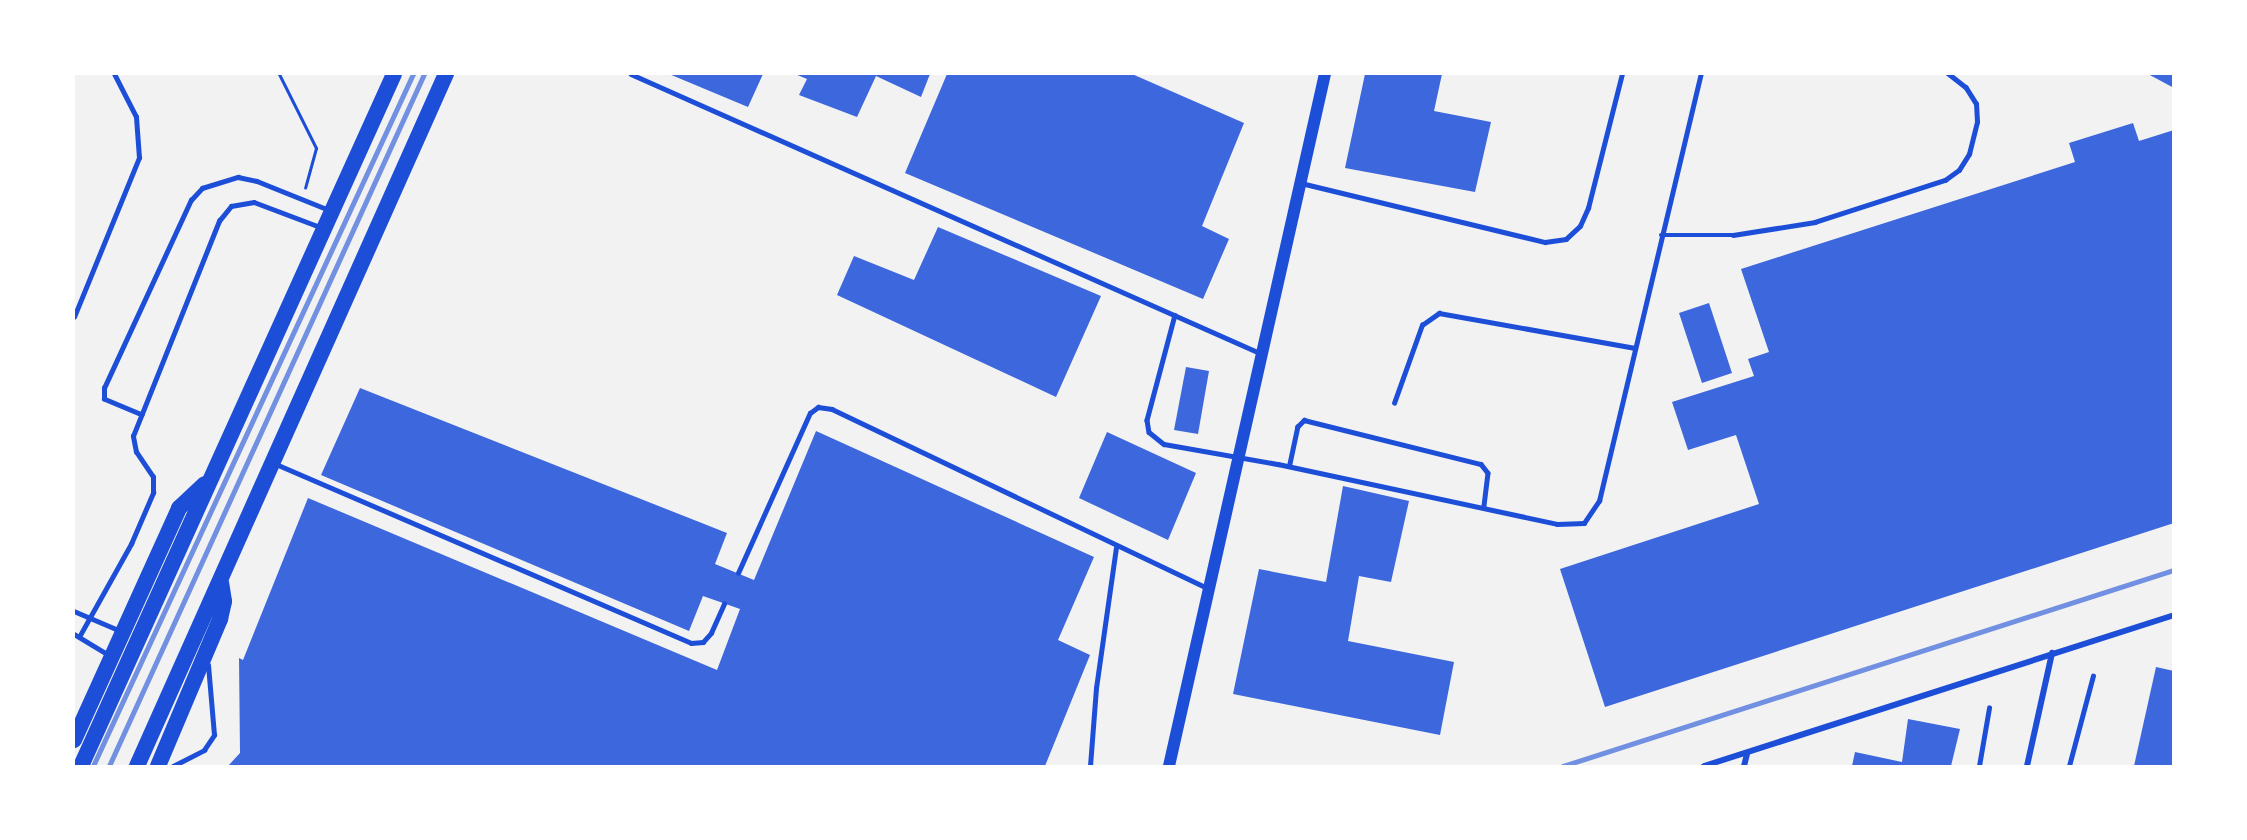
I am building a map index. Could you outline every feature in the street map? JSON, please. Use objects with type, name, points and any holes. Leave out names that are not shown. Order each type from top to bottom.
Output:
[{"type":"highway","points":[[81,766],[393,74]]},
{"type":"highway","points":[[136,766],[221,582],[446,74]]},
{"type":"highway","points":[[74,740],[179,507],[212,477]]},
{"type":"highway","points":[[158,766],[206,657],[224,601],[221,582]]},
{"type":"main road","points":[[1169,766],[1325,74]]},
{"type":"street","points":[[1704,766],[2174,615]]},
{"type":"street","points":[[2029,766],[2052,653]]},
{"type":"street","points":[[1744,766],[1747,754]]},
{"type":"lane","points":[[74,317],[139,158],[136,117],[114,74]]},
{"type":"lane","points":[[631,74],[1262,354]]},
{"type":"lane","points":[[1300,183],[1545,242],[1566,239],[1580,226],[1600,166],[1622,74]]},
{"type":"lane","points":[[1175,315],[1149,405],[1149,432],[1164,444],[1289,466],[1572,525],[1593,515],[1701,74]]},
{"type":"lane","points":[[1661,235],[1733,235],[1815,222],[1945,180],[1959,170],[1969,154],[1977,122],[1976,104],[1966,88],[1948,74]]},
{"type":"lane","points":[[142,415],[104,399],[104,388],[191,200],[202,188],[220,179],[238,177],[333,211]]},
{"type":"lane","points":[[79,637],[131,544],[153,493],[153,477],[134,447],[142,415],[225,212],[242,202],[254,202],[325,229]]},
{"type":"lane","points":[[1394,403],[1422,325],[1439,313],[1635,348]]},
{"type":"lane","points":[[738,573],[810,413],[818,407],[832,409],[1116,548],[1210,589]]},
{"type":"lane","points":[[1289,466],[1297,427],[1304,420],[1481,464],[1488,473],[1484,506]]},
{"type":"lane","points":[[274,463],[691,643],[703,642],[711,633],[724,604]]},
{"type":"lane","points":[[1090,766],[1096,688],[1116,548]]},
{"type":"lane","points":[[74,611],[122,632]]},
{"type":"lane","points":[[74,634],[111,656]]},
{"type":"lane","points":[[173,766],[204,750],[214,735],[206,657]]},
{"type":"lane","points":[[2069,766],[2093,676]]},
{"type":"lane","points":[[1979,766],[1989,708]]},
{"type":"path","points":[[279,74],[316,148],[302,198]]},
{"type":"building","points":[[669,74],[763,74],[748,107]]},
{"type":"building","points":[[795,74],[930,74],[921,97],[876,76],[857,117],[799,95],[807,79]]},
{"type":"building","points":[[947,74],[1132,74],[1244,123],[1202,226],[1229,239],[1203,299],[905,173]]},
{"type":"building","points":[[1365,74],[1442,74],[1434,111],[1491,122],[1475,192],[1345,168]]},
{"type":"building","points":[[2148,74],[2174,74],[2174,88]]},
{"type":"building","points":[[2133,123],[2139,141],[2174,130],[2174,523],[1605,707],[1560,569],[1759,504],[1736,435],[1688,450],[1672,402],[1754,376],[1748,359],[1769,352],[1741,269],[2075,162],[2069,143]]},
{"type":"building","points":[[938,227],[1101,296],[1056,397],[837,295],[854,256],[914,280]]},
{"type":"building","points":[[1709,303],[1732,373],[1702,383],[1679,313]]},
{"type":"building","points":[[1186,367],[1209,371],[1198,434],[1174,430]]},
{"type":"building","points":[[360,388],[727,533],[715,564],[754,580],[816,431],[1094,557],[1058,640],[1090,655],[1045,766],[228,766],[240,753],[239,658],[243,660],[308,498],[717,670],[740,609],[703,596],[689,631],[321,475]]},
{"type":"building","points":[[1107,432],[1196,473],[1168,540],[1079,498]]},
{"type":"building","points":[[1343,486],[1409,501],[1391,582],[1359,576],[1348,641],[1454,662],[1440,735],[1233,694],[1259,569],[1326,582]]},
{"type":"building","points":[[2156,667],[2174,671],[2174,766],[2134,766]]},
{"type":"building","points":[[1908,719],[1960,729],[1951,766],[1852,766],[1855,752],[1902,762]]},
{"type":"railway","points":[[93,766],[413,74]]},
{"type":"railway","points":[[109,766],[424,74]]},
{"type":"railway","points":[[1563,766],[2174,570]]}]
